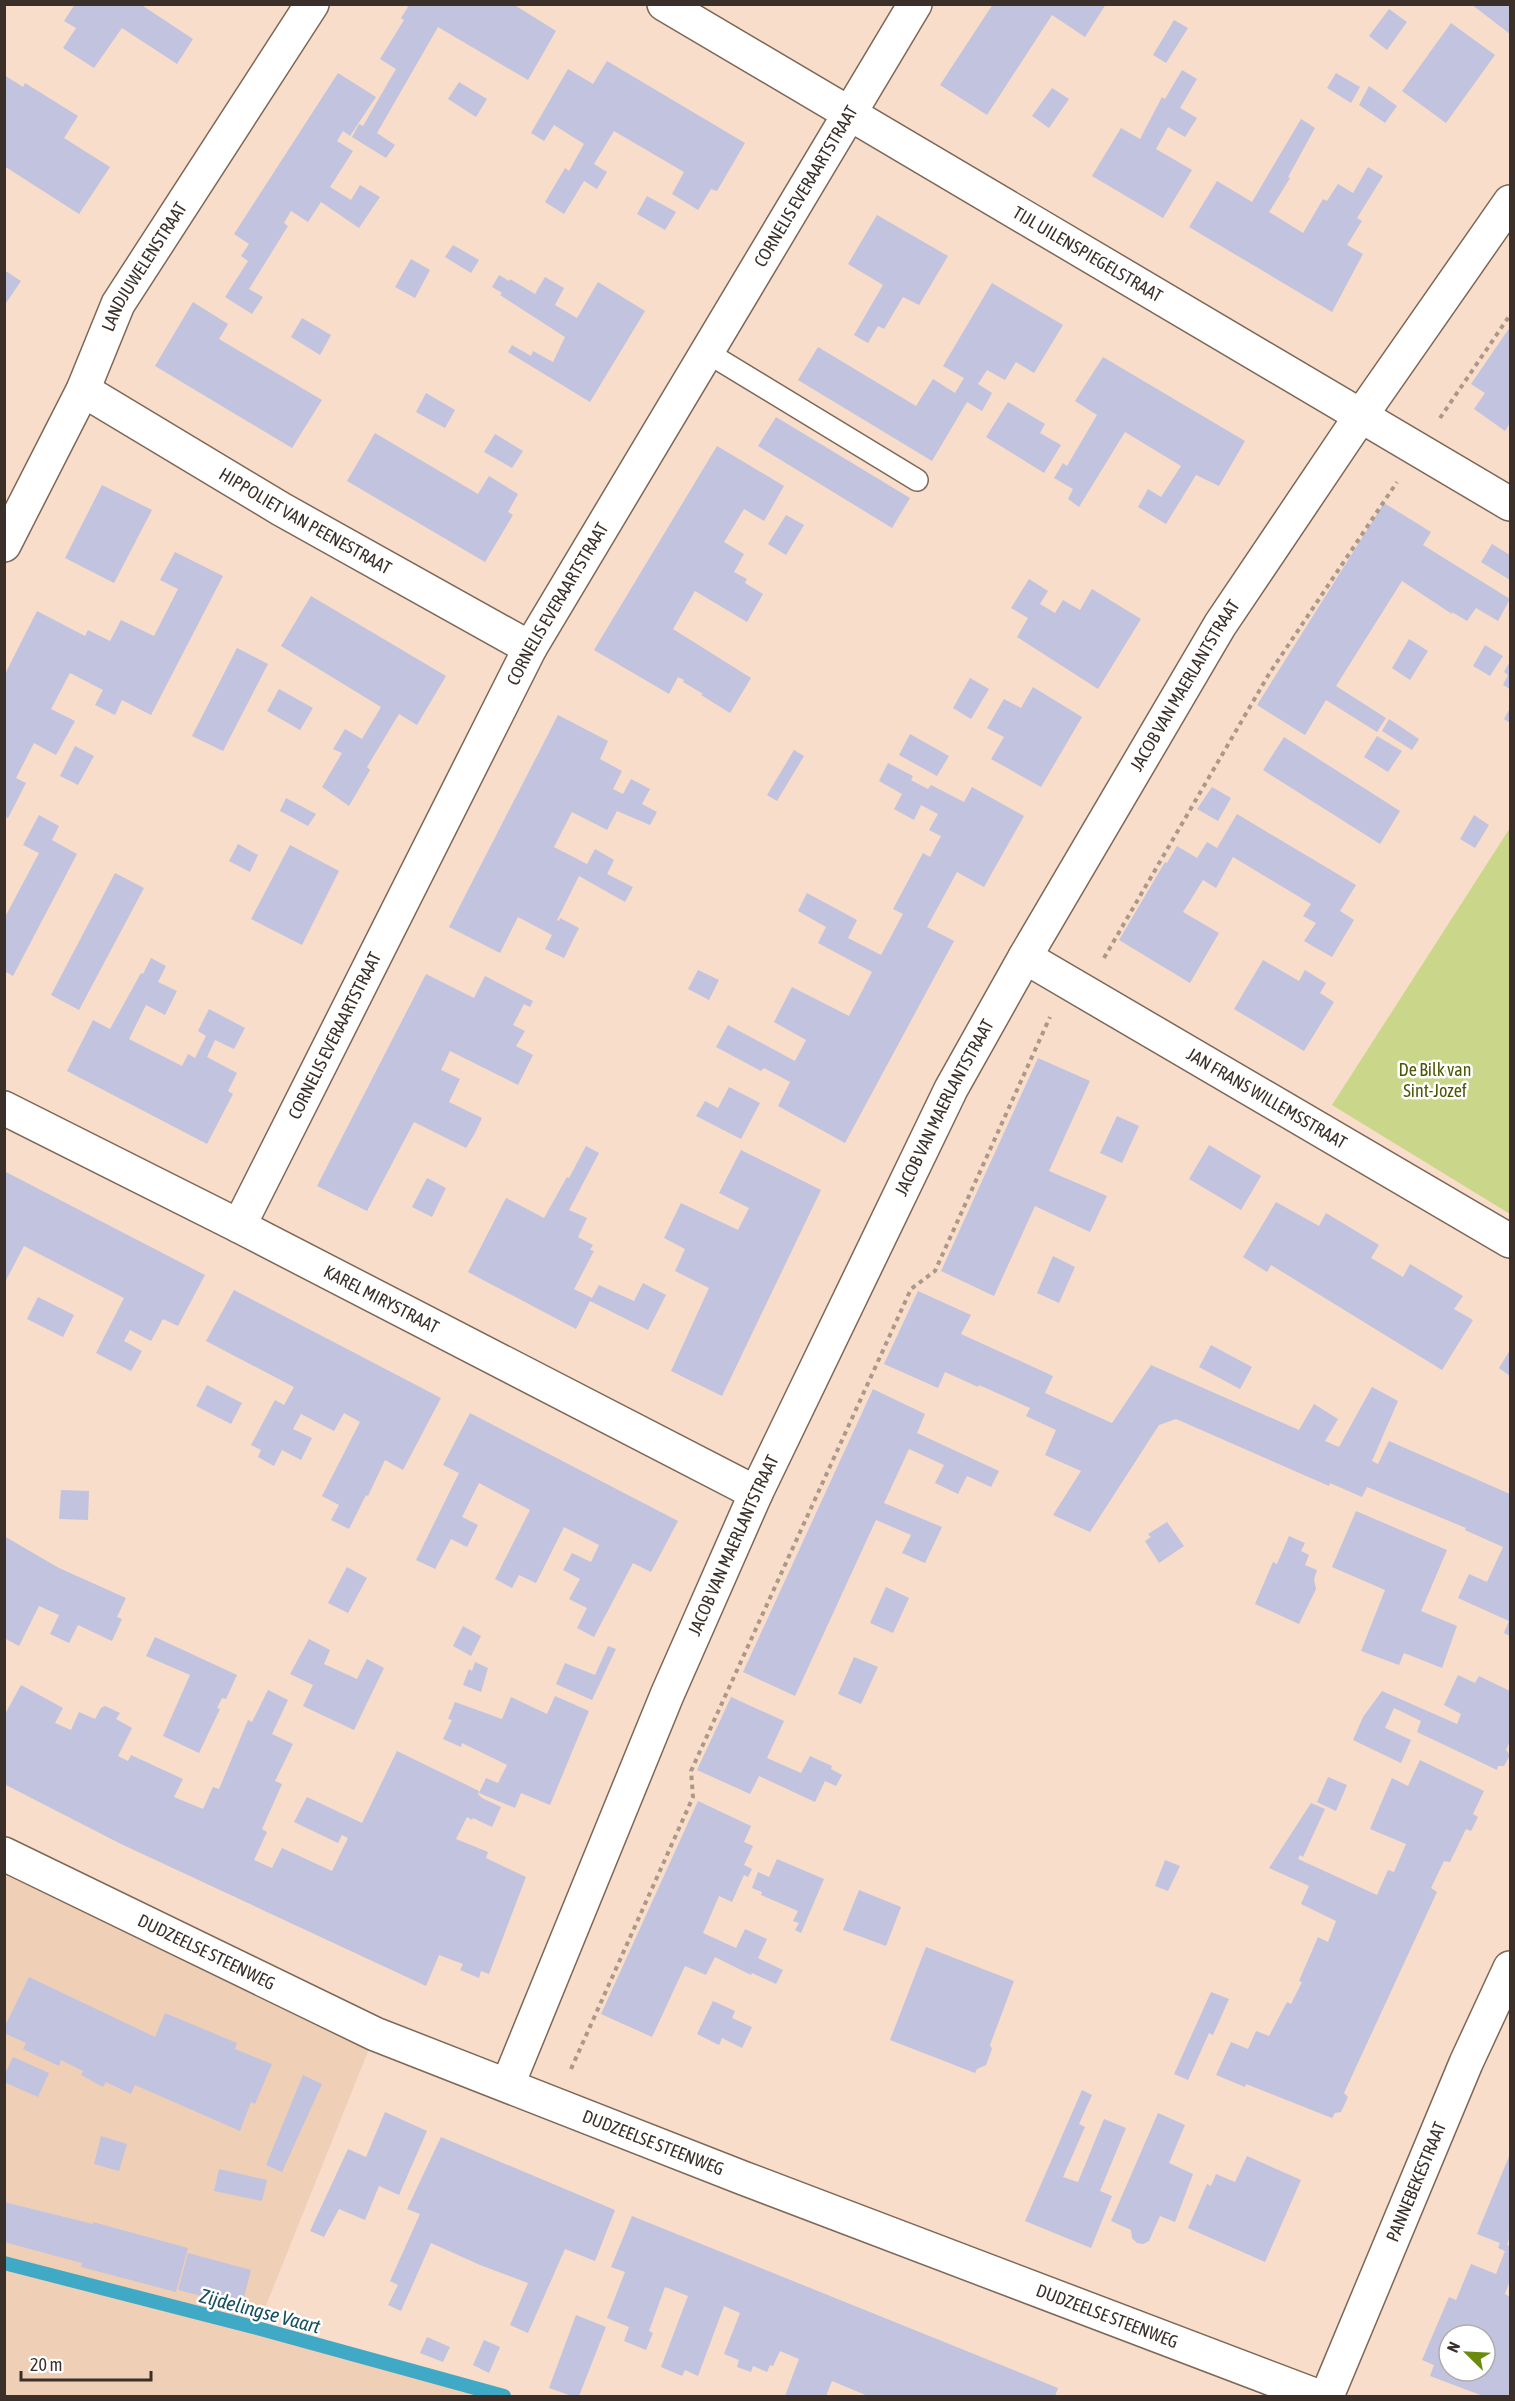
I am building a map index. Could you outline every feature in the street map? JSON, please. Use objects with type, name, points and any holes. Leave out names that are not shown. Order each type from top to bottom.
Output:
[{"type":"street","name":"LANDJUWELENSTRAAT","points":[[4,545],[83,390],[118,304],[312,4]]},
{"type":"street","name":"TIJL UILENSPIEGELSTRAAT","points":[[664,4],[1510,504]]},
{"type":"street","name":"CORNELIS EVERAARTSTRAAT","points":[[239,1226],[530,648],[915,4]]},
{"type":"street","name":"JACOB VAN MAERLANTSTRAAT","points":[[508,2084],[667,1695],[756,1493],[951,1089],[1025,957],[1220,625],[1360,417],[1510,202]]},
{"type":"street","name":"HIPPOLIET VAN PEENESTRAAT","points":[[83,390],[281,509],[530,648]]},
{"type":"street","name":"JAN FRANS WILLEMSSTRAAT","points":[[1025,957],[1510,1241]]},
{"type":"street","name":"KAREL MIRYSTRAAT","points":[[4,1108],[239,1226],[756,1493]]},
{"type":"street","name":"DUDZEELSE STEENWEG","points":[[4,1854],[375,2034],[1317,2397]]},
{"type":"street","name":"PANNEBEKESTRAAT","points":[[1327,2397],[1466,2063],[1510,1968]]},
{"type":"lane","points":[[708,353],[917,480]]},
{"type":"path","points":[[556,2103],[693,1797],[691,1771],[911,1289],[935,1271],[1052,1012],[1084,992],[1269,674],[1510,315]]},
{"type":"shaded area","points":[[4,1854],[375,2034],[257,2328],[5,2263]]},
{"type":"shaded area","points":[[5,2266],[495,2396],[5,2396]]},
{"type":"green space","name":"De Bilk van Sint-Jozef","points":[[1510,828],[1510,1214],[1332,1105]]},
{"type":"building","points":[[75,4],[140,4],[193,39],[177,64],[122,28],[94,68],[63,48],[76,28],[64,21]]},
{"type":"building","points":[[404,4],[513,4],[556,31],[528,80],[438,27],[377,133],[395,145],[386,158],[352,137],[359,124],[363,126],[396,69],[380,59],[404,20],[401,18],[408,7]]},
{"type":"building","points":[[993,4],[1106,4],[1085,37],[1052,15],[987,115],[940,85]]},
{"type":"building","points":[[1471,4],[1510,4],[1510,34]]},
{"type":"building","points":[[1389,9],[1407,22],[1387,50],[1369,36]]},
{"type":"building","points":[[1174,20],[1188,28],[1166,63],[1153,55]]},
{"type":"building","points":[[1451,23],[1495,55],[1446,123],[1402,91]]},
{"type":"building","points":[[607,61],[745,143],[717,191],[711,189],[698,210],[672,194],[684,172],[614,131],[594,164],[607,172],[597,189],[584,181],[564,214],[545,202],[565,168],[569,171],[584,144],[554,125],[544,141],[531,133],[568,69],[593,84]]},
{"type":"building","points":[[1182,70],[1197,79],[1180,108],[1197,118],[1185,137],[1168,127],[1156,149],[1192,170],[1163,218],[1092,176],[1121,128],[1140,139],[1162,97],[1165,99]]},
{"type":"building","points":[[338,73],[376,97],[350,136],[343,131],[337,141],[353,151],[330,187],[351,200],[360,185],[380,197],[359,228],[321,202],[308,222],[291,211],[284,223],[288,226],[249,289],[263,297],[252,314],[225,297],[248,261],[241,256],[249,244],[234,234]]},
{"type":"building","points":[[1336,73],[1360,87],[1351,103],[1327,88]]},
{"type":"building","points":[[4,75],[23,87],[25,83],[78,116],[64,138],[110,167],[79,214],[4,166]]},
{"type":"building","points":[[459,82],[487,99],[476,117],[448,99]]},
{"type":"building","points":[[1369,86],[1397,106],[1385,123],[1359,105]]},
{"type":"building","points":[[1052,88],[1069,99],[1049,128],[1032,116]]},
{"type":"building","points":[[1301,119],[1315,128],[1288,177],[1290,178],[1269,212],[1303,233],[1323,199],[1327,201],[1338,184],[1353,193],[1368,167],[1383,176],[1357,218],[1362,221],[1347,245],[1363,254],[1332,312],[1189,227],[1217,181],[1252,202]]},
{"type":"building","points":[[647,196],[676,212],[665,230],[637,214]]},
{"type":"building","points":[[877,215],[948,256],[919,305],[903,297],[884,329],[878,326],[868,343],[854,335],[883,285],[848,264]]},
{"type":"building","points":[[453,245],[479,260],[471,273],[445,257]]},
{"type":"building","points":[[411,259],[430,270],[415,298],[395,287]]},
{"type":"building","points":[[4,270],[21,281],[4,306]]},
{"type":"building","points":[[499,275],[535,294],[545,277],[564,288],[555,305],[577,318],[598,282],[645,311],[590,402],[508,352],[512,345],[531,356],[533,351],[553,362],[565,337],[500,295],[502,293],[492,287]]},
{"type":"building","points":[[992,283],[1063,325],[1034,373],[1016,362],[1005,380],[987,370],[978,384],[992,393],[982,411],[967,402],[932,461],[798,380],[818,347],[916,406],[933,379],[955,393],[964,378],[943,366]]},
{"type":"building","points":[[193,302],[228,324],[219,339],[322,400],[292,448],[155,366]]},
{"type":"building","points":[[302,318],[331,335],[320,355],[291,337]]},
{"type":"building","points":[[1510,327],[1510,423],[1505,431],[1474,409],[1485,393],[1471,384]]},
{"type":"building","points":[[1103,357],[1245,441],[1219,486],[1196,475],[1166,524],[1138,507],[1148,489],[1161,497],[1181,466],[1125,432],[1079,507],[1068,499],[1073,489],[1054,478],[1063,463],[1067,466],[1097,415],[1075,401]]},
{"type":"building","points":[[426,393],[455,410],[445,428],[416,412]]},
{"type":"building","points":[[1008,402],[1045,424],[1040,433],[1061,445],[1044,473],[986,437]]},
{"type":"building","points":[[776,417],[910,498],[892,528],[758,446]]},
{"type":"building","points":[[375,433],[478,494],[489,476],[518,494],[508,512],[513,515],[485,562],[347,481]]},
{"type":"building","points":[[495,434],[523,451],[512,468],[484,452]]},
{"type":"building","points":[[717,446],[784,486],[764,521],[744,509],[724,542],[744,554],[734,572],[747,579],[745,583],[763,594],[747,622],[695,591],[673,629],[751,678],[730,713],[678,677],[669,694],[594,650]]},
{"type":"building","points":[[102,485],[152,510],[114,583],[65,558]]},
{"type":"building","points":[[1384,503],[1431,532],[1423,545],[1510,599],[1498,621],[1476,608],[1467,621],[1452,612],[1452,614],[1402,581],[1336,686],[1386,718],[1377,732],[1326,700],[1305,735],[1257,705]]},
{"type":"building","points":[[786,515],[804,525],[786,555],[768,544]]},
{"type":"building","points":[[1492,544],[1510,555],[1510,580],[1481,562]]},
{"type":"building","points":[[175,552],[223,576],[151,715],[122,700],[115,715],[95,705],[103,690],[70,673],[51,709],[75,721],[56,755],[34,743],[16,778],[26,783],[8,818],[4,817],[4,676],[37,611],[85,636],[88,630],[110,641],[121,620],[154,636],[178,589],[160,580]]},
{"type":"building","points":[[1029,579],[1048,591],[1040,604],[1055,613],[1063,600],[1080,610],[1092,589],[1141,619],[1098,689],[1017,637],[1028,618],[1011,608]]},
{"type":"building","points":[[311,596],[446,676],[417,725],[399,714],[367,767],[370,770],[349,806],[322,787],[342,753],[333,749],[345,729],[362,739],[381,707],[281,646]]},
{"type":"building","points":[[1409,639],[1428,651],[1410,680],[1392,668]]},
{"type":"building","points":[[1485,645],[1503,656],[1490,676],[1473,666]]},
{"type":"building","points":[[237,648],[268,664],[223,751],[192,736]]},
{"type":"building","points":[[1510,661],[1510,689],[1503,685],[1508,675],[1504,672]]},
{"type":"building","points":[[970,678],[989,689],[971,719],[953,708]]},
{"type":"building","points":[[1033,687],[1082,717],[1041,787],[991,759],[1004,737],[987,728],[1004,699],[1021,708]]},
{"type":"building","points":[[279,689],[313,708],[300,730],[267,711]]},
{"type":"building","points":[[1510,708],[1510,723],[1504,719]]},
{"type":"building","points":[[558,715],[608,741],[600,759],[622,771],[613,789],[623,794],[631,779],[650,789],[642,804],[657,812],[650,825],[617,811],[607,830],[572,812],[554,847],[587,864],[595,849],[614,860],[607,874],[633,887],[625,902],[579,876],[557,920],[559,921],[560,918],[579,928],[564,958],[545,949],[552,935],[518,917],[500,953],[449,927]]},
{"type":"building","points":[[1389,719],[1419,739],[1412,750],[1382,731]]},
{"type":"building","points":[[910,734],[949,756],[937,776],[899,755]]},
{"type":"building","points":[[1377,736],[1402,751],[1388,772],[1364,757]]},
{"type":"building","points":[[1284,737],[1400,811],[1380,844],[1263,770]]},
{"type":"building","points":[[75,746],[94,756],[78,785],[60,776]]},
{"type":"building","points":[[794,750],[804,756],[777,801],[767,795]]},
{"type":"building","points":[[888,763],[913,776],[911,780],[928,789],[931,785],[964,802],[972,787],[1024,816],[984,887],[957,872],[927,927],[954,941],[845,1143],[778,1106],[790,1082],[764,1068],[761,1071],[716,1047],[728,1025],[795,1061],[806,1040],[774,1022],[792,987],[849,1016],[872,972],[818,943],[826,927],[798,911],[807,893],[857,920],[848,938],[881,955],[903,914],[893,909],[923,853],[930,857],[941,836],[929,830],[938,814],[921,805],[914,820],[894,809],[902,794],[879,781]]},
{"type":"building","points":[[1212,787],[1231,798],[1218,821],[1197,809]]},
{"type":"building","points":[[286,798],[316,814],[308,826],[280,811]]},
{"type":"building","points":[[1237,814],[1356,885],[1340,911],[1354,920],[1332,957],[1304,941],[1316,923],[1303,916],[1311,904],[1233,857],[1216,888],[1203,880],[1183,912],[1219,933],[1190,983],[1119,940],[1165,862],[1167,863],[1177,846],[1197,858],[1207,842],[1217,848]]},
{"type":"building","points":[[39,815],[59,826],[52,840],[77,854],[13,976],[4,971],[4,919],[39,853],[23,845]]},
{"type":"building","points":[[1474,815],[1489,825],[1475,848],[1460,839]]},
{"type":"building","points":[[238,844],[258,855],[250,872],[229,861]]},
{"type":"building","points":[[290,845],[339,871],[302,945],[251,919]]},
{"type":"building","points":[[115,873],[144,888],[79,1010],[51,995]]},
{"type":"building","points":[[151,958],[166,966],[158,982],[177,991],[165,1015],[146,1005],[129,1039],[182,1066],[188,1054],[195,1058],[206,1036],[198,1031],[209,1009],[245,1028],[234,1049],[215,1040],[207,1057],[237,1073],[228,1091],[233,1094],[207,1144],[67,1071],[93,1020],[110,1029]]},
{"type":"building","points":[[1263,960],[1299,981],[1305,970],[1326,983],[1320,993],[1334,1002],[1304,1051],[1234,1009]]},
{"type":"building","points":[[698,970],[719,980],[709,1000],[688,989]]},
{"type":"building","points":[[426,974],[474,998],[485,976],[533,1001],[530,1007],[524,1004],[513,1025],[525,1031],[516,1046],[533,1055],[518,1085],[450,1051],[441,1070],[460,1079],[449,1102],[482,1118],[475,1133],[466,1148],[414,1122],[367,1211],[317,1186]]},
{"type":"building","points":[[1038,1058],[1090,1081],[1049,1171],[1107,1196],[1090,1232],[1035,1206],[994,1296],[941,1271]]},
{"type":"building","points":[[729,1087],[760,1103],[741,1139],[696,1116],[705,1101],[718,1108]]},
{"type":"building","points":[[1117,1116],[1139,1126],[1122,1163],[1100,1153]]},
{"type":"building","points":[[1209,1145],[1261,1176],[1241,1210],[1189,1179]]},
{"type":"building","points":[[586,1146],[599,1153],[569,1210],[587,1218],[578,1237],[593,1245],[590,1250],[594,1251],[574,1289],[592,1298],[599,1285],[634,1301],[643,1283],[666,1295],[648,1330],[590,1301],[576,1329],[468,1272],[506,1198],[544,1218]]},
{"type":"building","points":[[741,1150],[821,1190],[722,1396],[671,1371],[709,1288],[675,1271],[685,1249],[664,1238],[681,1203],[738,1230],[749,1208],[719,1193]]},
{"type":"building","points":[[4,1171],[205,1275],[178,1326],[163,1319],[151,1341],[130,1330],[124,1341],[142,1351],[131,1371],[96,1353],[124,1298],[24,1246],[4,1284]]},
{"type":"building","points":[[427,1178],[446,1188],[432,1217],[412,1207]]},
{"type":"building","points":[[1276,1202],[1319,1226],[1326,1213],[1379,1245],[1371,1258],[1403,1277],[1410,1264],[1463,1296],[1454,1309],[1473,1320],[1442,1370],[1271,1265],[1267,1272],[1243,1257]]},
{"type":"building","points":[[1053,1256],[1075,1267],[1059,1303],[1037,1293]]},
{"type":"building","points":[[234,1290],[441,1398],[403,1470],[385,1460],[349,1529],[331,1520],[339,1505],[322,1496],[360,1422],[344,1413],[334,1431],[301,1414],[293,1429],[312,1438],[301,1460],[282,1450],[274,1466],[258,1457],[261,1450],[251,1445],[275,1400],[284,1405],[294,1387],[206,1341]]},
{"type":"building","points":[[918,1291],[971,1315],[961,1334],[1053,1376],[1045,1393],[1112,1423],[1151,1365],[1299,1430],[1314,1404],[1338,1419],[1325,1441],[1339,1447],[1372,1387],[1398,1401],[1372,1461],[1378,1464],[1389,1441],[1510,1494],[1510,1636],[1504,1633],[1509,1621],[1458,1598],[1469,1574],[1487,1582],[1503,1547],[1465,1530],[1466,1528],[1367,1487],[1362,1497],[1330,1483],[1329,1486],[1176,1419],[1159,1425],[1090,1532],[1053,1515],[1081,1471],[1045,1455],[1056,1430],[1026,1416],[1030,1408],[979,1385],[978,1387],[945,1372],[938,1388],[884,1364]]},
{"type":"building","points":[[38,1297],[74,1315],[63,1337],[27,1319]]},
{"type":"building","points":[[1211,1345],[1252,1367],[1240,1389],[1199,1367]]},
{"type":"building","points":[[1510,1350],[1510,1376],[1499,1368]]},
{"type":"building","points":[[207,1385],[242,1403],[231,1424],[196,1406]]},
{"type":"building","points":[[873,1389],[925,1414],[917,1433],[999,1471],[991,1487],[967,1476],[958,1494],[935,1483],[944,1465],[909,1449],[884,1503],[942,1527],[925,1563],[902,1553],[911,1535],[876,1520],[795,1696],[743,1672]]},
{"type":"building","points":[[470,1413],[678,1521],[651,1572],[633,1563],[594,1637],[577,1628],[587,1608],[569,1599],[580,1579],[563,1570],[572,1553],[591,1562],[599,1545],[564,1527],[536,1583],[519,1575],[512,1588],[495,1579],[530,1510],[479,1483],[462,1517],[478,1525],[467,1547],[451,1539],[435,1569],[416,1560],[459,1473],[443,1465]]},
{"type":"building","points":[[61,1490],[89,1491],[88,1520],[59,1519]]},
{"type":"building","points":[[1356,1511],[1447,1550],[1421,1611],[1457,1626],[1442,1668],[1404,1653],[1399,1665],[1361,1651],[1385,1590],[1332,1567]]},
{"type":"building","points":[[1167,1522],[1184,1546],[1159,1563],[1145,1541],[1151,1537],[1148,1534]]},
{"type":"building","points":[[4,1536],[59,1568],[126,1598],[117,1617],[122,1619],[112,1641],[78,1625],[69,1643],[50,1634],[59,1615],[39,1606],[19,1646],[4,1638]]},
{"type":"building","points":[[1289,1536],[1305,1543],[1301,1551],[1309,1555],[1305,1565],[1317,1570],[1314,1579],[1316,1589],[1299,1624],[1255,1604],[1273,1562],[1277,1564]]},
{"type":"building","points":[[347,1567],[367,1578],[348,1613],[328,1603]]},
{"type":"building","points":[[886,1587],[909,1598],[893,1633],[870,1623]]},
{"type":"building","points":[[463,1626],[481,1636],[471,1656],[453,1646]]},
{"type":"building","points":[[155,1637],[237,1675],[226,1699],[222,1698],[217,1708],[220,1709],[199,1753],[163,1736],[190,1675],[146,1656]]},
{"type":"building","points":[[309,1639],[330,1650],[324,1664],[357,1679],[367,1659],[384,1668],[354,1730],[303,1706],[313,1685],[290,1674]]},
{"type":"building","points":[[608,1646],[616,1649],[592,1700],[556,1684],[565,1663],[595,1675]]},
{"type":"building","points":[[854,1657],[878,1667],[861,1704],[838,1694]]},
{"type":"building","points":[[475,1662],[488,1668],[481,1692],[463,1685],[469,1669],[472,1671]]},
{"type":"building","points":[[1458,1675],[1475,1683],[1479,1676],[1510,1691],[1510,1741],[1506,1750],[1510,1755],[1504,1766],[1498,1766],[1497,1770],[1417,1732],[1421,1721],[1394,1708],[1385,1728],[1411,1740],[1401,1763],[1353,1740],[1363,1717],[1382,1691],[1457,1724],[1461,1714],[1444,1705]]},
{"type":"building","points":[[21,1685],[63,1708],[55,1723],[71,1730],[79,1712],[95,1719],[101,1708],[105,1706],[120,1713],[116,1719],[132,1728],[118,1756],[128,1761],[131,1755],[183,1779],[174,1797],[203,1809],[213,1787],[219,1789],[248,1720],[252,1722],[268,1690],[288,1700],[272,1734],[293,1744],[275,1781],[282,1784],[262,1829],[267,1832],[254,1860],[272,1868],[282,1848],[332,1871],[348,1838],[342,1835],[338,1843],[294,1822],[307,1797],[362,1823],[397,1751],[479,1791],[478,1794],[482,1798],[501,1807],[492,1827],[467,1817],[456,1839],[488,1852],[486,1858],[526,1877],[489,1974],[481,1971],[479,1978],[460,1970],[463,1964],[439,1955],[426,1986],[121,1844],[4,1784],[4,1716]]},
{"type":"building","points":[[555,1696],[589,1711],[550,1805],[521,1793],[515,1808],[479,1793],[486,1778],[498,1783],[507,1765],[462,1743],[461,1747],[443,1739],[452,1720],[448,1719],[455,1702],[502,1719],[511,1697],[547,1714]]},
{"type":"building","points":[[731,1697],[784,1721],[767,1758],[801,1773],[810,1756],[832,1766],[831,1769],[842,1775],[836,1786],[825,1781],[815,1802],[759,1776],[750,1794],[697,1770]]},
{"type":"building","points":[[1420,1760],[1484,1791],[1473,1814],[1478,1817],[1471,1831],[1466,1829],[1450,1862],[1444,1861],[1431,1888],[1437,1892],[1344,2093],[1348,2097],[1341,2112],[1335,2113],[1332,2118],[1246,2084],[1245,2087],[1216,2075],[1231,2042],[1248,2049],[1256,2031],[1269,2036],[1287,2002],[1291,2004],[1302,1982],[1299,1981],[1318,1937],[1328,1942],[1336,1921],[1301,1904],[1309,1886],[1269,1868],[1311,1803],[1325,1809],[1303,1857],[1300,1855],[1298,1859],[1377,1895],[1388,1870],[1394,1872],[1406,1844],[1370,1829],[1392,1778],[1408,1786]]},
{"type":"building","points":[[1328,1777],[1347,1785],[1336,1811],[1317,1802]]},
{"type":"building","points":[[698,1801],[751,1826],[744,1842],[753,1846],[744,1865],[752,1869],[748,1877],[744,1875],[732,1902],[719,1896],[703,1933],[736,1948],[745,1929],[767,1939],[758,1958],[783,1970],[776,1984],[752,1973],[751,1975],[715,1957],[706,1975],[685,1966],[652,2037],[601,2014]]},
{"type":"building","points":[[777,1859],[824,1879],[801,1933],[795,1930],[799,1923],[793,1921],[798,1911],[761,1895],[762,1892],[752,1888],[758,1872],[769,1877]]},
{"type":"building","points":[[1165,1860],[1180,1866],[1168,1891],[1155,1886]]},
{"type":"building","points":[[859,1890],[901,1907],[886,1946],[843,1930]]},
{"type":"building","points":[[926,1947],[1014,1981],[990,2045],[992,2049],[986,2065],[977,2069],[975,2073],[890,2040]]},
{"type":"building","points":[[29,1977],[155,2037],[165,2013],[237,2043],[235,2049],[272,2064],[255,2104],[251,2102],[240,2131],[135,2085],[131,2094],[106,2082],[103,2087],[81,2075],[83,2071],[61,2060],[59,2066],[23,2049],[26,2043],[4,2033],[4,2028]]},
{"type":"building","points":[[1211,1992],[1229,1999],[1213,2035],[1209,2033],[1188,2080],[1174,2074]]},
{"type":"building","points":[[713,2001],[735,2011],[732,2018],[752,2027],[742,2048],[722,2038],[719,2045],[697,2034]]},
{"type":"building","points":[[13,2057],[49,2073],[38,2097],[4,2082],[4,2076]]},
{"type":"building","points":[[303,2075],[322,2084],[282,2172],[266,2165]]},
{"type":"building","points":[[1082,2090],[1092,2095],[1079,2124],[1085,2127],[1063,2177],[1078,2182],[1104,2119],[1126,2128],[1100,2191],[1112,2196],[1091,2248],[1025,2221]]},
{"type":"building","points":[[385,2112],[427,2131],[399,2195],[379,2186],[365,2220],[339,2209],[324,2237],[310,2231],[348,2149],[366,2157]]},
{"type":"building","points":[[1158,2113],[1185,2125],[1169,2163],[1193,2174],[1175,2222],[1160,2216],[1149,2241],[1143,2244],[1137,2243],[1132,2238],[1131,2230],[1111,2221]]},
{"type":"building","points":[[101,2136],[127,2144],[119,2171],[94,2164]]},
{"type":"building","points":[[441,2137],[615,2210],[595,2261],[565,2249],[528,2333],[510,2325],[528,2283],[431,2243],[401,2311],[388,2305],[398,2285],[390,2281],[420,2214],[407,2209]]},
{"type":"building","points":[[1510,2154],[1510,2235],[1507,2245],[1510,2246],[1510,2280],[1505,2294],[1510,2297],[1510,2396],[1483,2396],[1449,2383],[1497,2383],[1497,2323],[1438,2323],[1449,2297],[1456,2300],[1471,2264],[1496,2274],[1505,2251],[1498,2248],[1500,2243],[1477,2234]]},
{"type":"building","points":[[1247,2156],[1301,2180],[1265,2262],[1188,2228],[1207,2184],[1211,2186],[1216,2174],[1235,2182]]},
{"type":"building","points":[[219,2169],[267,2180],[262,2201],[214,2191]]},
{"type":"building","points":[[4,2202],[93,2224],[93,2222],[188,2248],[176,2292],[81,2267],[82,2263],[4,2242]]},
{"type":"building","points":[[632,2216],[1058,2388],[1055,2396],[868,2396],[832,2381],[826,2396],[785,2396],[799,2359],[780,2351],[773,2366],[770,2365],[767,2372],[753,2366],[751,2372],[737,2367],[739,2360],[724,2354],[740,2313],[724,2306],[698,2376],[685,2370],[682,2376],[661,2367],[688,2296],[665,2287],[649,2331],[653,2333],[646,2350],[624,2341],[629,2327],[607,2318],[625,2272],[611,2267]]},
{"type":"building","points":[[188,2253],[251,2270],[243,2301],[234,2298],[233,2304],[178,2290]]},
{"type":"building","points":[[576,2315],[606,2327],[579,2396],[572,2396],[549,2388]]},
{"type":"building","points":[[1437,2325],[1437,2379],[1430,2376],[1434,2365],[1422,2360]]},
{"type":"building","points":[[427,2337],[450,2347],[443,2362],[420,2353]]},
{"type":"building","points":[[484,2340],[500,2347],[489,2373],[473,2365]]},
{"type":"waterway","name":"Zijdelingse Vaart","points":[[4,2263],[257,2328],[504,2396]]}]
